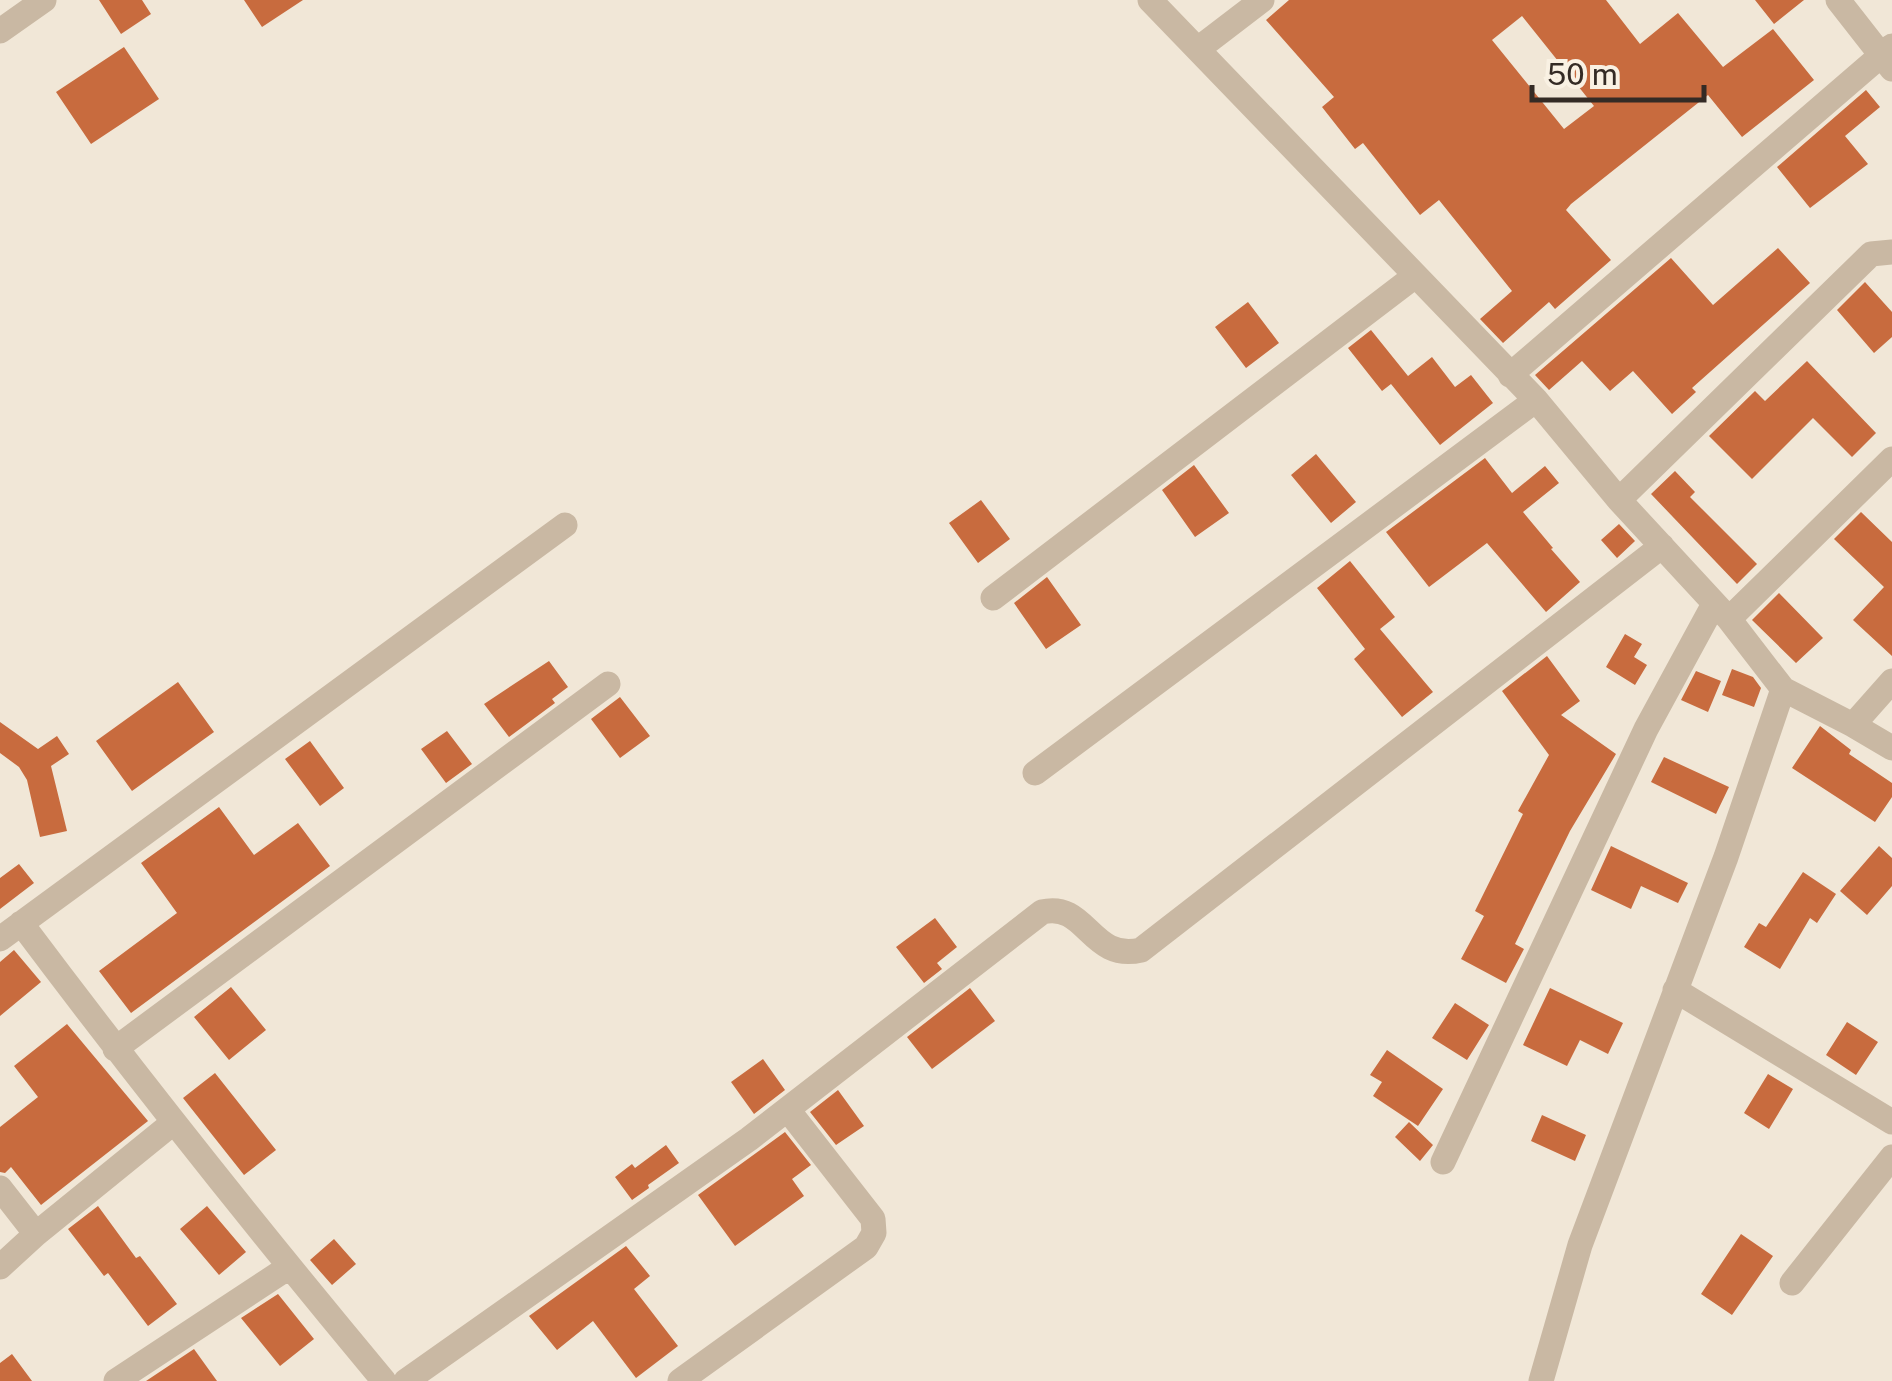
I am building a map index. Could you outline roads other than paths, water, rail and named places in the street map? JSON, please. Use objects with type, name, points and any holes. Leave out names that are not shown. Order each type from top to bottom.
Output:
[{"type":"street","points":[[0,32],[44,0]]},
{"type":"street","points":[[1150,0],[1536,400],[1619,500],[1721,612],[1782,689],[1892,748]]},
{"type":"street","points":[[1198,49],[1262,0]]},
{"type":"street","points":[[1510,374],[1888,57],[1838,0]]},
{"type":"street","points":[[1619,500],[1871,254],[1892,252]]},
{"type":"street","points":[[993,598],[1415,276]]},
{"type":"street","points":[[1035,773],[1536,400]]},
{"type":"street","points":[[1443,1162],[1646,729],[1721,612],[1892,460]]},
{"type":"street","points":[[0,939],[565,525]]},
{"type":"street","points":[[406,1381],[788,1110],[1042,912],[1055,909],[1068,913],[1115,951],[1140,950],[1662,546]]},
{"type":"street","points":[[1853,725],[1892,681]]},
{"type":"street","points":[[115,1049],[608,684]]},
{"type":"street","points":[[1541,1381],[1580,1245],[1726,857],[1782,689]]},
{"type":"street","points":[[21,923],[115,1049],[384,1381]]},
{"type":"street","points":[[1674,990],[1892,1122]]},
{"type":"street","points":[[680,1381],[866,1247],[874,1233],[874,1220],[788,1110]]},
{"type":"street","points":[[0,1267],[174,1122]]},
{"type":"street","points":[[1792,1282],[1892,1157]]},
{"type":"street","points":[[0,1188],[36,1234]]},
{"type":"street","points":[[116,1381],[289,1267]]}]
